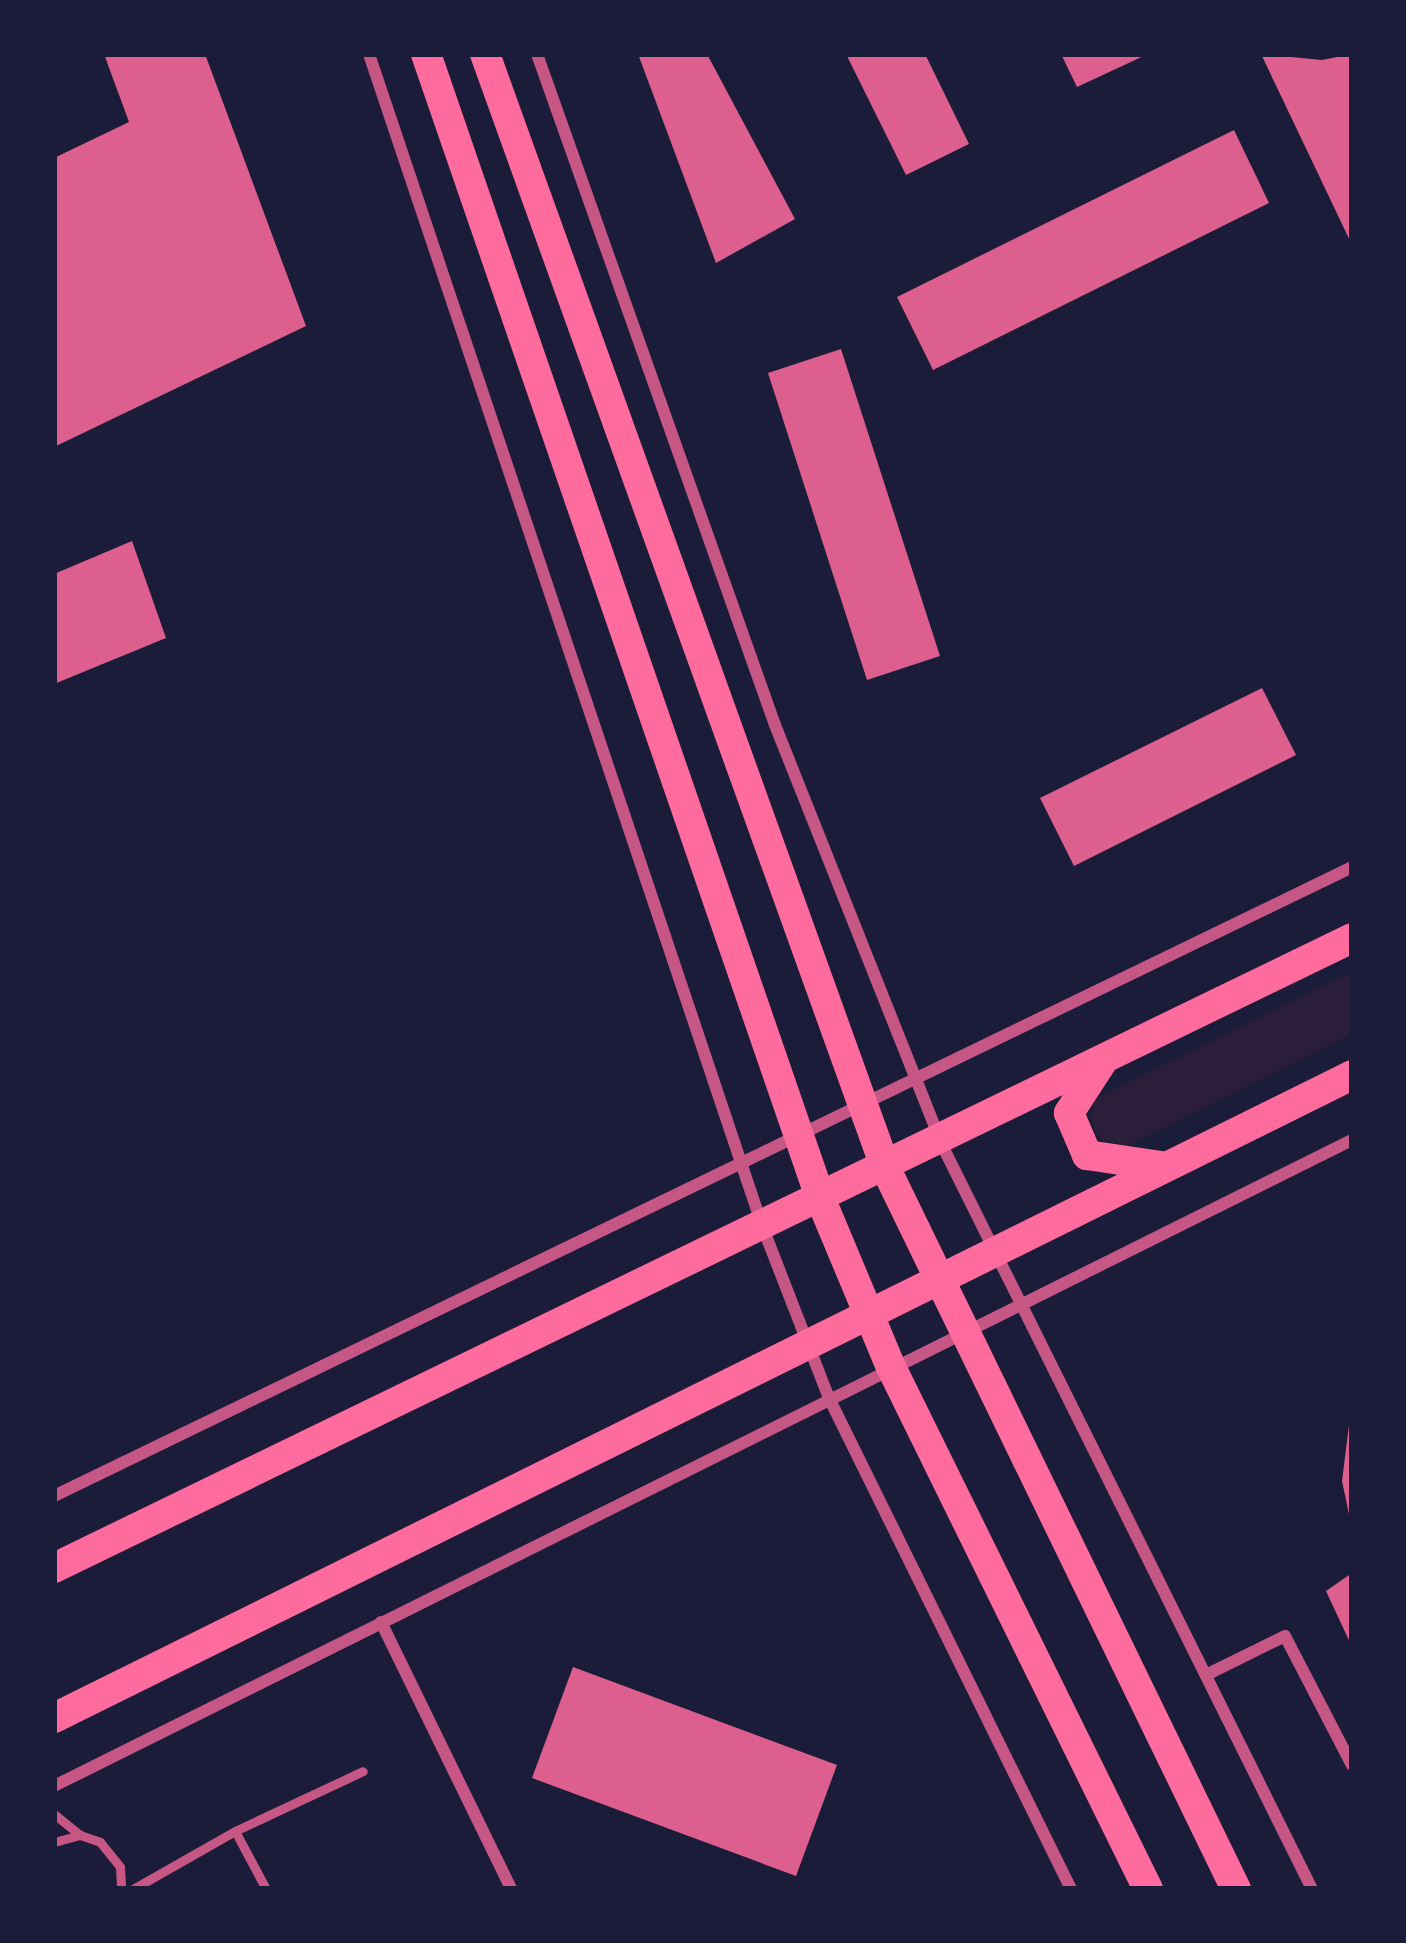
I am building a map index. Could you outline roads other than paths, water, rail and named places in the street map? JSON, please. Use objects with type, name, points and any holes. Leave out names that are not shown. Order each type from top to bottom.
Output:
[{"type":"main road","points":[[426,54],[602,547],[821,1200],[891,1367],[1148,1889]]},
{"type":"main road","points":[[485,54],[886,1169],[968,1328],[1236,1889]]},
{"type":"main road","points":[[54,1568],[941,1143],[1352,938]]},
{"type":"main road","points":[[1102,1062],[1069,1113],[1087,1154],[1161,1166]]},
{"type":"main road","points":[[54,1718],[808,1339],[1352,1075]]},
{"type":"street","points":[[369,54],[763,1228],[828,1396],[1070,1889]]},
{"type":"street","points":[[536,54],[646,344],[775,724],[941,1143],[1312,1889]]},
{"type":"street","points":[[54,1496],[917,1084],[1352,867]]},
{"type":"street","points":[[54,1786],[828,1396],[1352,1140]]},
{"type":"street","points":[[381,1622],[511,1889]]},
{"type":"street","points":[[1206,1675],[1285,1636],[1352,1765]]},
{"type":"lane","points":[[134,1889],[235,1831],[362,1771]]},
{"type":"lane","points":[[54,1814],[112,1852],[122,1889]]},
{"type":"lane","points":[[235,1831],[266,1889]]},
{"type":"lane","points":[[54,1842],[80,1835]]}]
